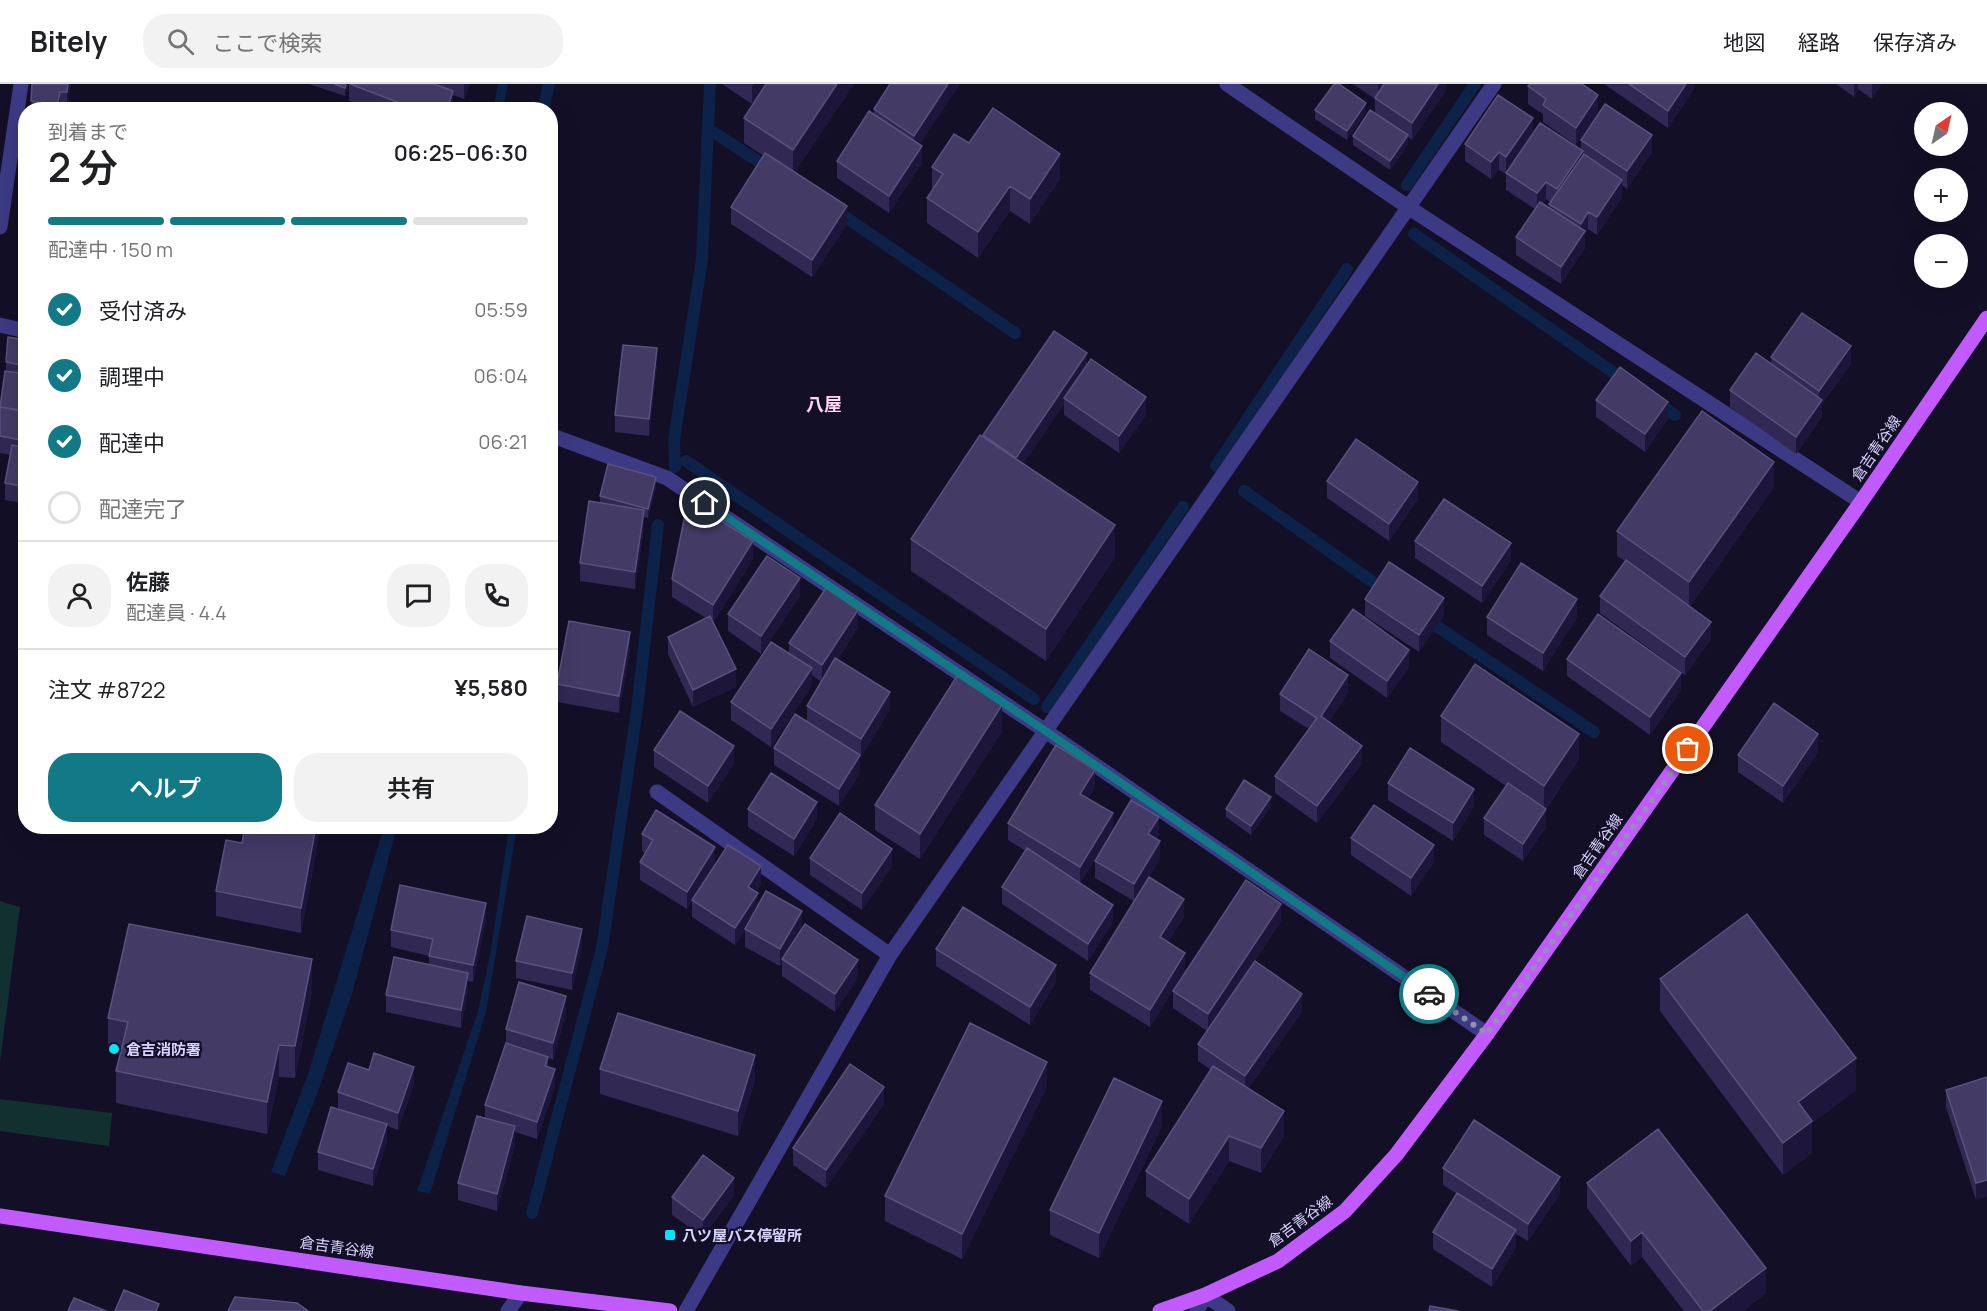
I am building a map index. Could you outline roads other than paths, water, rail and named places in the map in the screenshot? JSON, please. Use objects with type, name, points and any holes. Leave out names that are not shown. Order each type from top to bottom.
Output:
[{"type":"main road","name":"倉吉青谷線","points":[[1160,1311],[1204,1295],[1278,1260],[1345,1211],[1396,1155],[1487,1034],[1861,502],[1987,318]]},
{"type":"main road","name":"倉吉青谷線","points":[[0,1216],[521,1293],[670,1311]]},
{"type":"street","points":[[18,102],[21,84]]},
{"type":"street","points":[[1227,84],[1408,207],[1861,502]]},
{"type":"street","points":[[686,1311],[890,955],[1047,732],[1494,84]]},
{"type":"street","points":[[0,227],[18,104]]},
{"type":"street","points":[[0,325],[18,329]]},
{"type":"street","points":[[558,438],[667,478],[1047,732],[1487,1034]]},
{"type":"street","points":[[657,792],[890,955]]},
{"type":"street","points":[[508,1311],[521,1293]]},
{"type":"street","points":[[1197,1311],[1204,1295],[1228,1311]]},
{"type":"water","points":[[498,84],[508,84],[504,102],[494,102]]},
{"type":"water","points":[[543,84],[555,84],[551,102],[539,102]]},
{"type":"water","points":[[382,834],[395,834],[352,994],[320,1086],[285,1176],[271,1172],[308,1074]]},
{"type":"water","points":[[508,834],[516,834],[486,1012],[430,1194],[417,1191],[478,1011],[491,950]]},
{"type":"waterway","points":[[675,467],[674,440],[702,259],[710,84]]},
{"type":"waterway","points":[[1407,185],[1475,84]]},
{"type":"waterway","points":[[713,132],[772,170]]},
{"type":"waterway","points":[[835,210],[1015,333]]},
{"type":"waterway","points":[[1414,234],[1627,382]]},
{"type":"waterway","points":[[1216,466],[1347,269]]},
{"type":"waterway","points":[[1656,402],[1675,415]]},
{"type":"waterway","points":[[686,461],[1034,699]]},
{"type":"waterway","points":[[1244,491],[1387,592]]},
{"type":"waterway","points":[[1047,707],[1183,507]]},
{"type":"waterway","points":[[532,1213],[602,948],[637,709],[658,525]]},
{"type":"waterway","points":[[1423,617],[1594,732]]},
{"type":"place","name":"倉吉消防署","points":[[114,1049]]},
{"type":"place","name":"八ツ屋バス停留所","points":[[670,1235]]},
{"type":"district","name":"八屋","points":[[824,404]]}]
